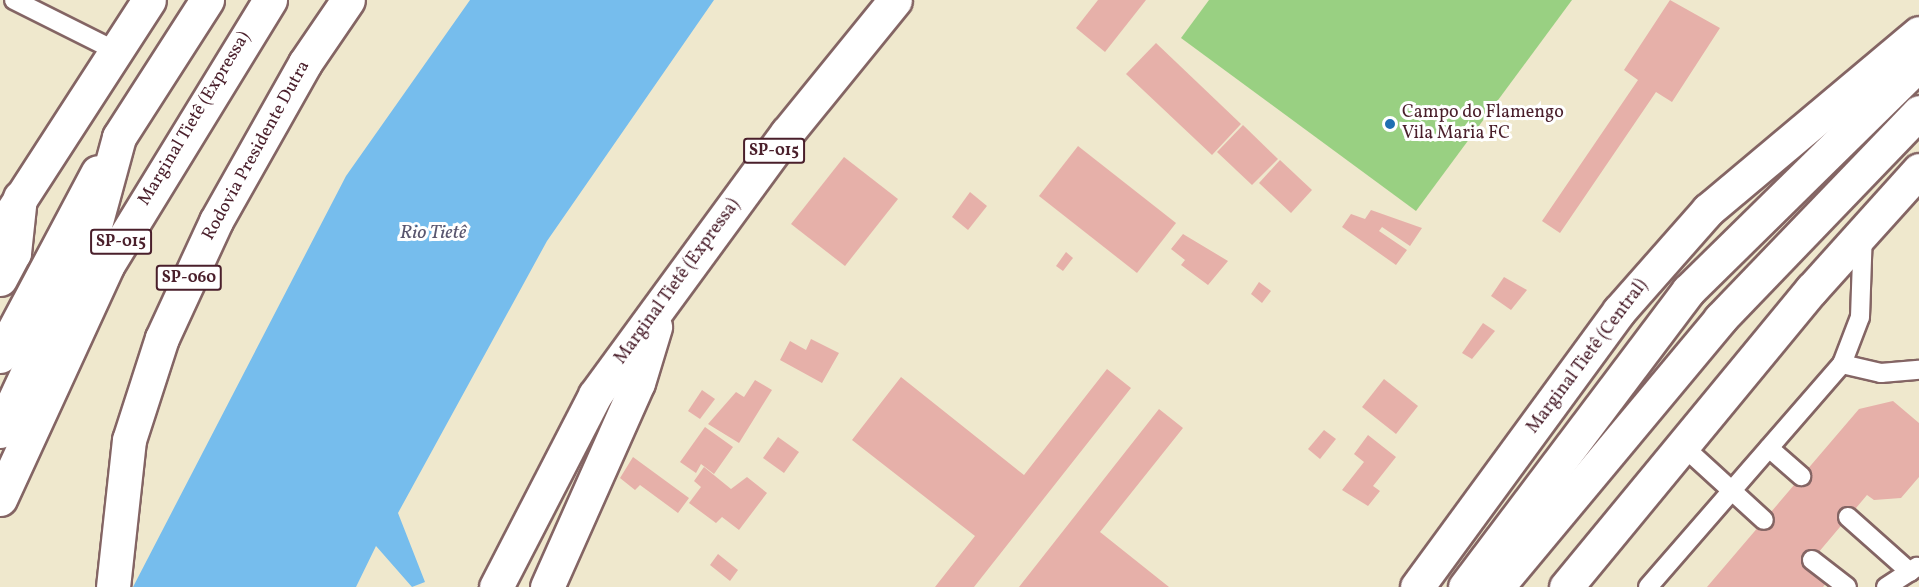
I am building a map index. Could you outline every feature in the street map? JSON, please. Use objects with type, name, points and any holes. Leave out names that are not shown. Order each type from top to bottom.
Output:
[{"type":"highway","points":[[0,231],[149,0]]},
{"type":"highway","points":[[0,357],[71,215],[207,0]]},
{"type":"highway","name":"Marginal Tietê (Expressa)","points":[[0,499],[107,266],[270,0]]},
{"type":"highway","name":"Rodovia Presidente Dutra","points":[[113,587],[129,440],[162,338],[216,221],[305,63],[348,0]]},
{"type":"highway","name":"Marginal Tietê (Expressa)","points":[[496,587],[595,395],[787,133],[895,0]]},
{"type":"highway","name":"Marginal Tietê (Central)","points":[[1417,587],[1619,311],[1708,210],[1919,33]]},
{"type":"highway","points":[[1465,587],[1688,291],[1919,64]]},
{"type":"highway","points":[[1497,587],[1720,319],[1919,112]]},
{"type":"highway","points":[[0,431],[94,230],[119,137]]},
{"type":"highway","points":[[1566,587],[1863,231],[1917,172]]},
{"type":"highway","points":[[0,279],[14,253],[20,197]]},
{"type":"highway","points":[[547,587],[638,383],[660,308]]},
{"type":"lane","points":[[17,0],[116,51]]},
{"type":"lane","points":[[1648,587],[1842,364],[1860,316],[1863,231]]},
{"type":"lane","points":[[1842,364],[1881,373],[1919,370]]},
{"type":"lane","points":[[1684,447],[1729,493],[1764,520]]},
{"type":"lane","points":[[1769,448],[1801,476]]},
{"type":"lane","points":[[1848,517],[1914,569],[1886,587]]},
{"type":"lane","points":[[1812,560],[1847,587]]},
{"type":"green space","name":"Campo do Flamengo Vila Maria FC","points":[[1209,0],[1572,0],[1416,211],[1181,38]]},
{"type":"water","name":"Rio Tietê","points":[[470,0],[714,0],[547,241],[398,513],[425,582],[412,587],[376,546],[356,587],[133,587],[346,176]]},
{"type":"building","points":[[1098,0],[1146,0],[1105,52],[1076,28]]},
{"type":"building","points":[[1670,0],[1720,28],[1672,102],[1656,92],[1560,233],[1542,221],[1638,80],[1624,70]]},
{"type":"building","points":[[1156,43],[1241,124],[1212,155],[1126,74]]},
{"type":"building","points":[[1243,125],[1278,159],[1252,185],[1217,152]]},
{"type":"building","points":[[1078,146],[1176,223],[1137,273],[1039,196]]},
{"type":"building","points":[[844,157],[898,199],[845,266],[791,224]]},
{"type":"building","points":[[1280,160],[1312,190],[1291,213],[1259,183]]},
{"type":"building","points":[[970,192],[987,206],[968,230],[952,217]]},
{"type":"building","points":[[1371,210],[1422,228],[1410,246],[1382,227],[1379,231],[1407,250],[1396,265],[1342,227],[1351,214],[1365,219]]},
{"type":"building","points":[[1183,234],[1228,261],[1208,285],[1181,265],[1185,260],[1171,249]]},
{"type":"building","points":[[1066,252],[1073,258],[1063,271],[1056,266]]},
{"type":"building","points":[[1504,277],[1527,290],[1511,310],[1491,296]]},
{"type":"building","points":[[1259,282],[1271,291],[1262,303],[1251,294]]},
{"type":"building","points":[[1483,323],[1495,331],[1472,359],[1462,353]]},
{"type":"building","points":[[811,339],[839,353],[822,383],[780,360],[790,341],[806,350]]},
{"type":"building","points":[[1107,369],[1131,388],[974,587],[935,587],[975,536],[852,440],[901,377],[1024,475]]},
{"type":"building","points":[[1384,379],[1418,406],[1396,434],[1362,407]]},
{"type":"building","points":[[755,380],[772,390],[739,443],[708,424],[736,392],[744,397]]},
{"type":"building","points":[[702,390],[715,399],[700,419],[688,411]]},
{"type":"building","points":[[1893,401],[1919,423],[1919,477],[1901,498],[1874,500],[1867,495],[1807,566],[1827,582],[1823,587],[1707,587],[1859,409]]},
{"type":"building","points":[[1159,409],[1183,428],[1100,532],[1169,587],[1019,587]]},
{"type":"building","points":[[705,427],[733,447],[714,474],[701,464],[696,473],[680,462]]},
{"type":"building","points":[[1324,430],[1336,439],[1320,459],[1308,449]]},
{"type":"building","points":[[1368,435],[1396,457],[1373,486],[1380,491],[1368,506],[1342,490],[1364,462],[1354,454]]},
{"type":"building","points":[[778,437],[799,452],[784,473],[763,458]]},
{"type":"building","points":[[633,457],[689,498],[678,513],[640,485],[635,490],[620,478]]},
{"type":"building","points":[[704,467],[731,489],[747,477],[767,493],[739,530],[722,517],[716,523],[689,503],[701,487],[694,481]]},
{"type":"building","points":[[718,554],[738,570],[730,581],[710,565]]},
{"type":"place","name":"Campo do Flamengo Vila Maria FC","points":[[1390,124]]}]
